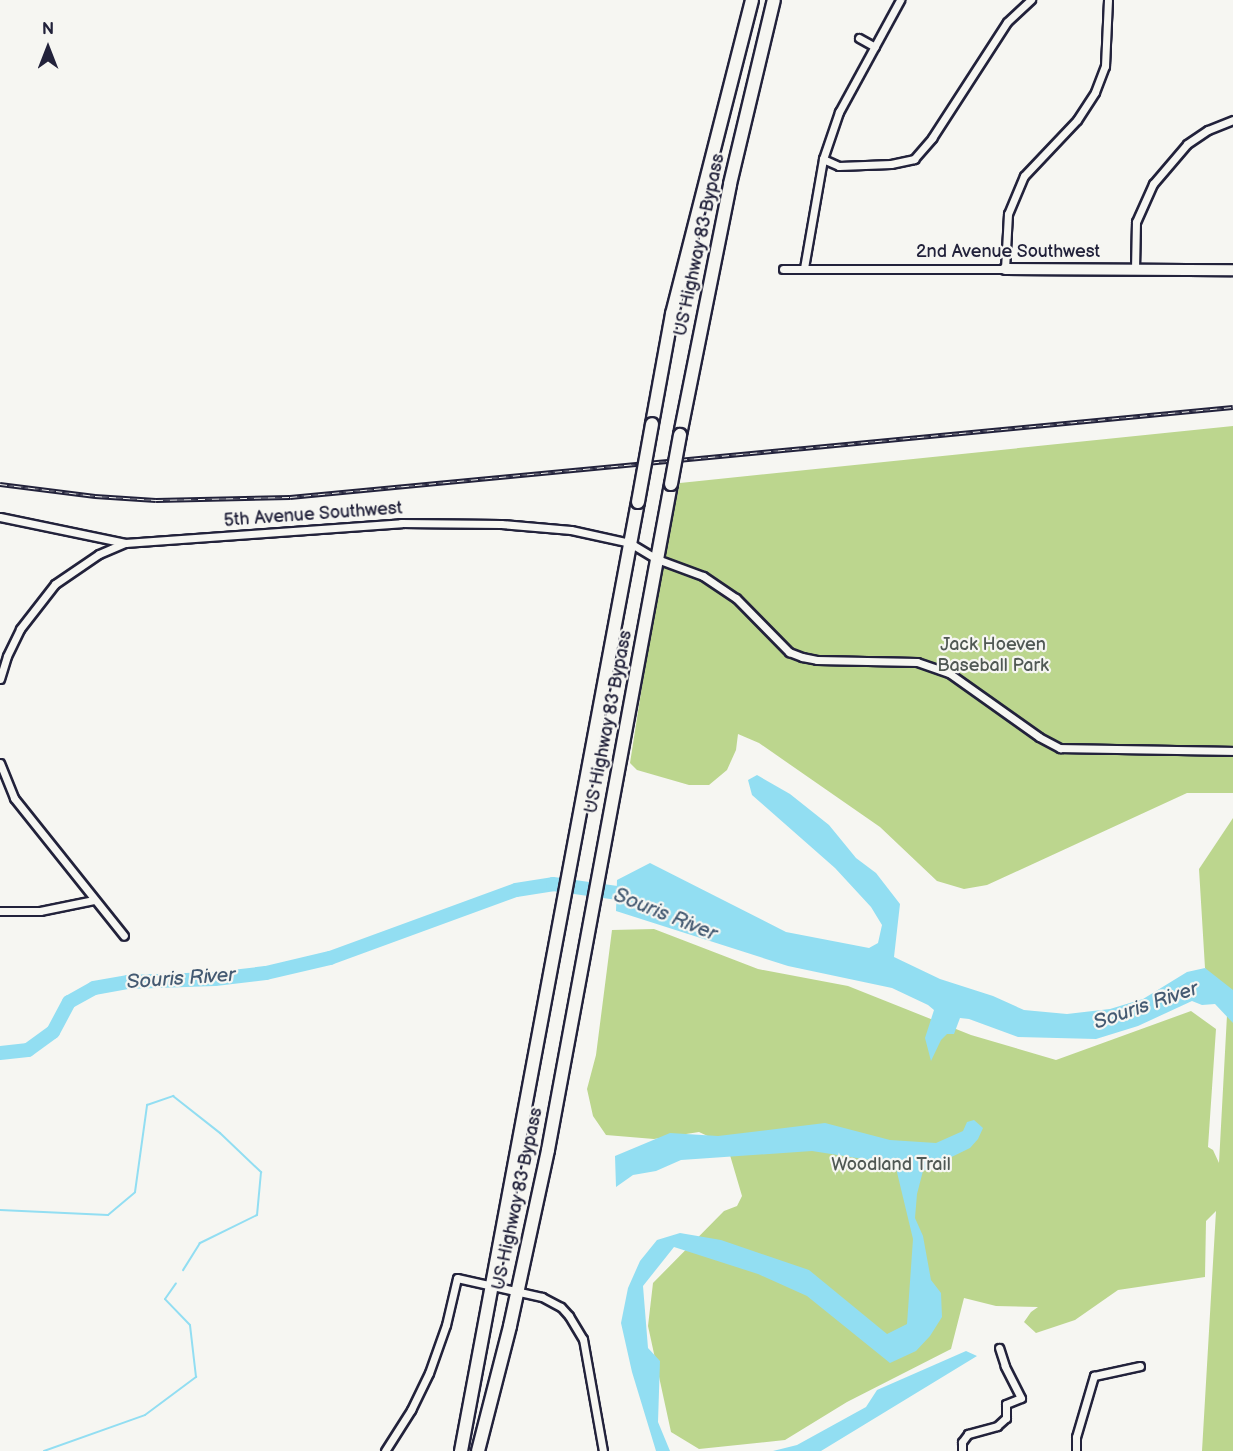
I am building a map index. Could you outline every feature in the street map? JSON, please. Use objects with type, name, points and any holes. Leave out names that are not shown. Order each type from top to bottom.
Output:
[{"type":"highway","name":"US Highway 83 Bypass","points":[[461,1451],[675,302],[752,0]]},
{"type":"highway","name":"US Highway 83 Bypass","points":[[478,1451],[518,1290],[548,1150],[680,435],[730,184],[774,0]]},
{"type":"street","points":[[804,268],[823,159],[838,112],[900,0]]},
{"type":"street","points":[[823,159],[839,166],[891,164],[914,159],[932,138],[1007,22],[1031,0]]},
{"type":"street","points":[[1005,269],[1008,214],[1024,176],[1077,120],[1095,92],[1105,66],[1108,0]]},
{"type":"street","points":[[859,38],[875,47]]},
{"type":"street","points":[[1135,269],[1136,222],[1153,184],[1187,144],[1208,130],[1233,120]]},
{"type":"street","name":"2nd Avenue Southwest","points":[[783,269],[1233,270]]},
{"type":"street","name":"5th Avenue Southwest","points":[[0,518],[125,543],[401,523],[540,526],[630,543],[657,559],[704,576],[724,588],[753,614],[789,652],[818,660],[917,662],[934,667],[949,673],[1039,737],[1060,748],[1233,751]]},
{"type":"street","points":[[0,679],[7,656],[20,628],[55,584],[99,554],[125,543]]},
{"type":"street","points":[[0,763],[14,798],[124,936]]},
{"type":"street","points":[[0,911],[40,911],[94,900]]},
{"type":"street","points":[[385,1451],[411,1410],[429,1373],[446,1325],[457,1278],[518,1290],[542,1297],[561,1307],[578,1328],[587,1354],[603,1451]]},
{"type":"street","points":[[962,1451],[962,1443],[968,1434],[997,1426],[1006,1418],[1006,1404],[1021,1398],[999,1348]]},
{"type":"street","points":[[1076,1451],[1076,1437],[1094,1376],[1140,1366]]},
{"type":"green space","name":"Jack Hoeven Baseball Park","points":[[1233,426],[1233,793],[1187,793],[987,885],[964,889],[937,881],[880,827],[759,743],[738,734],[736,750],[727,770],[709,785],[689,785],[637,770],[630,763],[660,571],[680,483]]},
{"type":"green space","name":"Woodland Trail","points":[[1233,818],[1233,1451],[1202,1451],[1216,1211],[1206,1221],[1205,1277],[1118,1290],[1075,1320],[1036,1333],[1024,1322],[1038,1307],[996,1306],[964,1298],[951,1349],[847,1402],[785,1440],[699,1449],[671,1432],[648,1326],[653,1283],[724,1211],[737,1206],[742,1196],[727,1145],[699,1132],[654,1139],[606,1135],[593,1116],[587,1089],[596,1055],[612,930],[654,929],[758,969],[848,986],[971,1035],[1056,1060],[1191,1011],[1216,1029],[1208,1147],[1213,1150],[1219,1163],[1227,1015],[1205,968],[1199,869]]},
{"type":"water","points":[[757,775],[790,794],[829,825],[856,858],[876,873],[900,904],[894,957],[940,979],[993,996],[1024,1010],[1067,1014],[1110,1009],[1143,999],[1187,972],[1205,968],[1233,990],[1233,1023],[1215,1004],[1202,1005],[1192,1001],[1138,1026],[1096,1039],[1018,1037],[969,1019],[960,1018],[954,1034],[947,1034],[941,1040],[931,1061],[925,1038],[934,1010],[928,1005],[892,988],[788,966],[616,911],[617,880],[650,863],[786,932],[869,948],[878,943],[882,925],[871,907],[835,868],[752,795],[748,780]]},
{"type":"water","points":[[974,1120],[983,1128],[978,1139],[970,1148],[923,1171],[917,1194],[915,1218],[923,1236],[931,1280],[941,1293],[942,1317],[930,1336],[916,1351],[890,1363],[807,1296],[758,1274],[674,1247],[643,1286],[648,1348],[660,1361],[658,1422],[670,1451],[656,1451],[632,1372],[621,1323],[628,1288],[640,1261],[657,1240],[680,1233],[721,1240],[809,1270],[887,1334],[907,1324],[913,1239],[895,1164],[812,1151],[681,1160],[656,1171],[633,1175],[616,1187],[615,1156],[670,1133],[718,1136],[825,1123],[890,1140],[936,1143],[963,1131],[967,1122]]},
{"type":"water","points":[[966,1351],[977,1356],[821,1451],[773,1451],[797,1445],[866,1407],[877,1390]]},
{"type":"waterway","name":"Souris River","points":[[0,1053],[28,1050],[53,1032],[69,1002],[94,988],[128,982],[215,979],[266,973],[330,958],[516,890],[553,884],[618,893],[632,898]]},
{"type":"waterway","points":[[0,1210],[108,1215],[135,1192],[147,1105],[173,1096],[220,1133],[261,1172],[257,1215],[200,1243],[183,1270]]},
{"type":"waterway","points":[[44,1451],[145,1415],[196,1377],[190,1325],[165,1299],[176,1283]]},
{"type":"railway","points":[[0,484],[95,496],[156,500],[290,497],[1233,407]]}]
